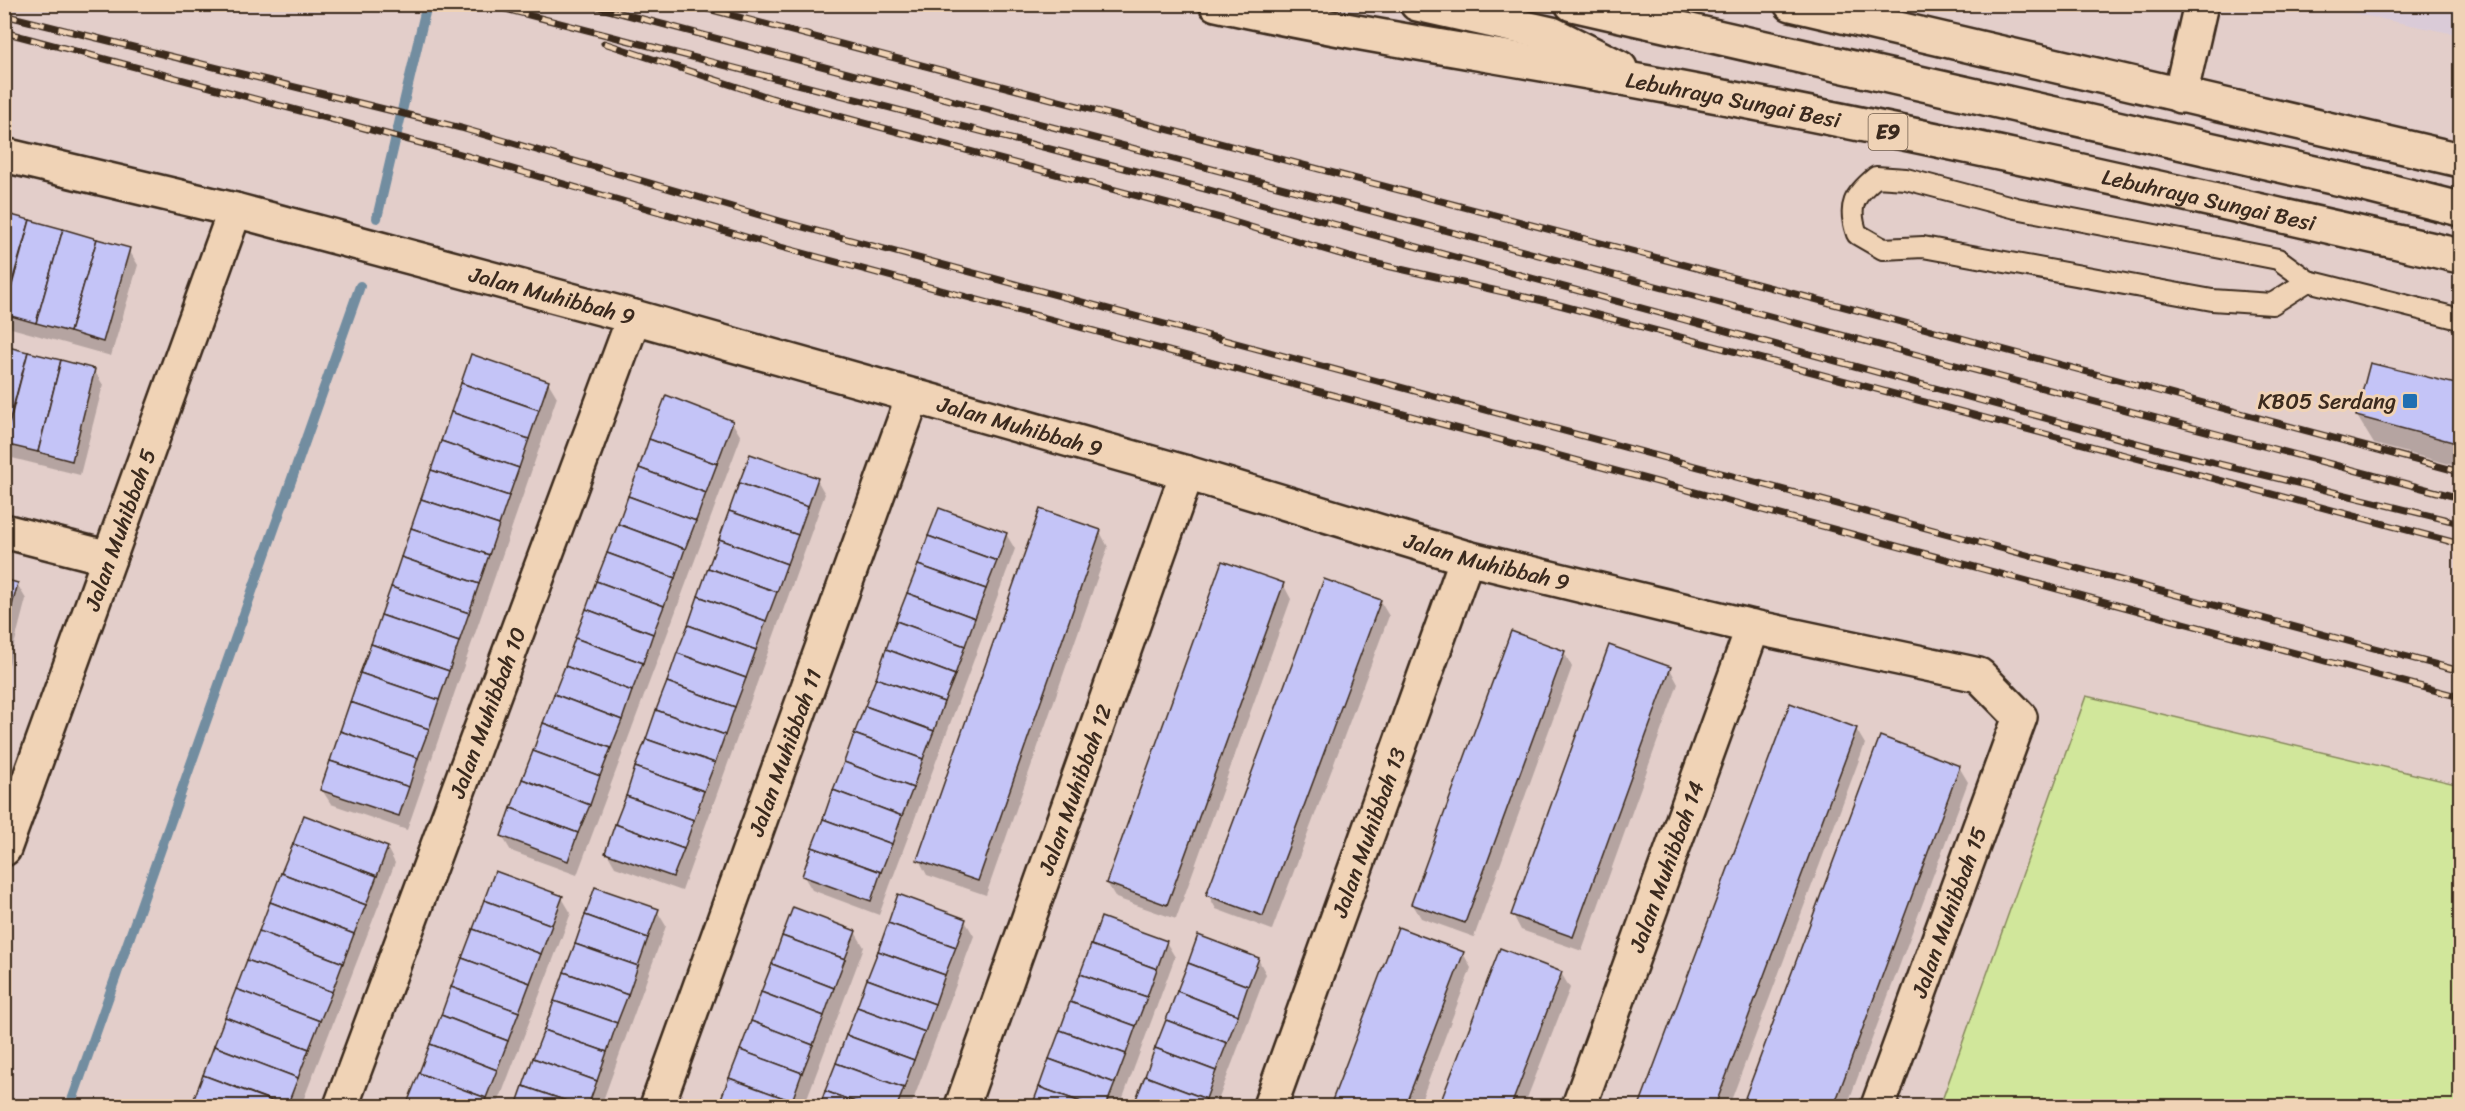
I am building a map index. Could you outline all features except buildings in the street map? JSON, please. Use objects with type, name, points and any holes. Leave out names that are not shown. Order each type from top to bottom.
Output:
[{"type":"main road","name":"Lebuhraya Sungai Besi","points":[[1216,4],[1318,26],[1648,83],[2127,180],[2460,256]]},
{"type":"main road","points":[[1417,4],[1552,34],[1648,83]]},
{"type":"main road","points":[[1572,4],[2345,180],[2460,209]]},
{"type":"main road","points":[[1791,4],[2460,160]]},
{"type":"main road","points":[[2180,96],[2201,4]]},
{"type":"main road","name":"Jalan Muhibbah 9","points":[[4,154],[234,210],[634,317],[1187,473],[1467,558],[1753,627],[1979,675],[2020,717]]},
{"type":"main road","name":"Jalan Muhibbah 5","points":[[4,849],[234,210]]},
{"type":"main road","name":"Jalan Muhibbah 10","points":[[341,1107],[634,317]]},
{"type":"main road","name":"Jalan Muhibbah 11","points":[[657,1107],[913,396]]},
{"type":"main road","name":"Jalan Muhibbah 12","points":[[962,1107],[1187,473]]},
{"type":"main road","points":[[4,531],[109,558]]},
{"type":"main road","name":"Jalan Muhibbah 13","points":[[1270,1107],[1467,558]]},
{"type":"main road","name":"Jalan Muhibbah 14","points":[[1579,1107],[1753,627]]},
{"type":"main road","name":"Jalan Muhibbah 15","points":[[1878,1107],[2020,717]]},
{"type":"lane","points":[[2308,281],[2272,304],[2212,300],[1923,247],[1883,249],[1857,234],[1850,216],[1858,192],[1876,177],[1906,178],[2016,208],[2278,259],[2308,281],[2460,320]]},
{"type":"shaded area","points":[[2313,5],[2460,5],[2460,35]]},
{"type":"green space","points":[[2086,696],[2460,785],[2460,1106],[1940,1106]]},
{"type":"waterway","points":[[377,218],[427,4]]},
{"type":"waterway","points":[[70,1106],[360,286]]},
{"type":"railway","points":[[486,4],[1194,186],[2166,451],[2460,523]]},
{"type":"railway","points":[[586,4],[2460,498]]},
{"type":"railway","points":[[689,4],[1864,312],[2460,472]]},
{"type":"railway","points":[[4,15],[461,128],[780,221],[2460,671]]},
{"type":"railway","points":[[4,32],[454,152],[773,245],[2460,697]]},
{"type":"railway","points":[[604,43],[771,98],[1224,219],[1360,260],[1552,303],[2460,544]]},
{"type":"place","name":"KB05 Serdang","points":[[2410,401]]}]
